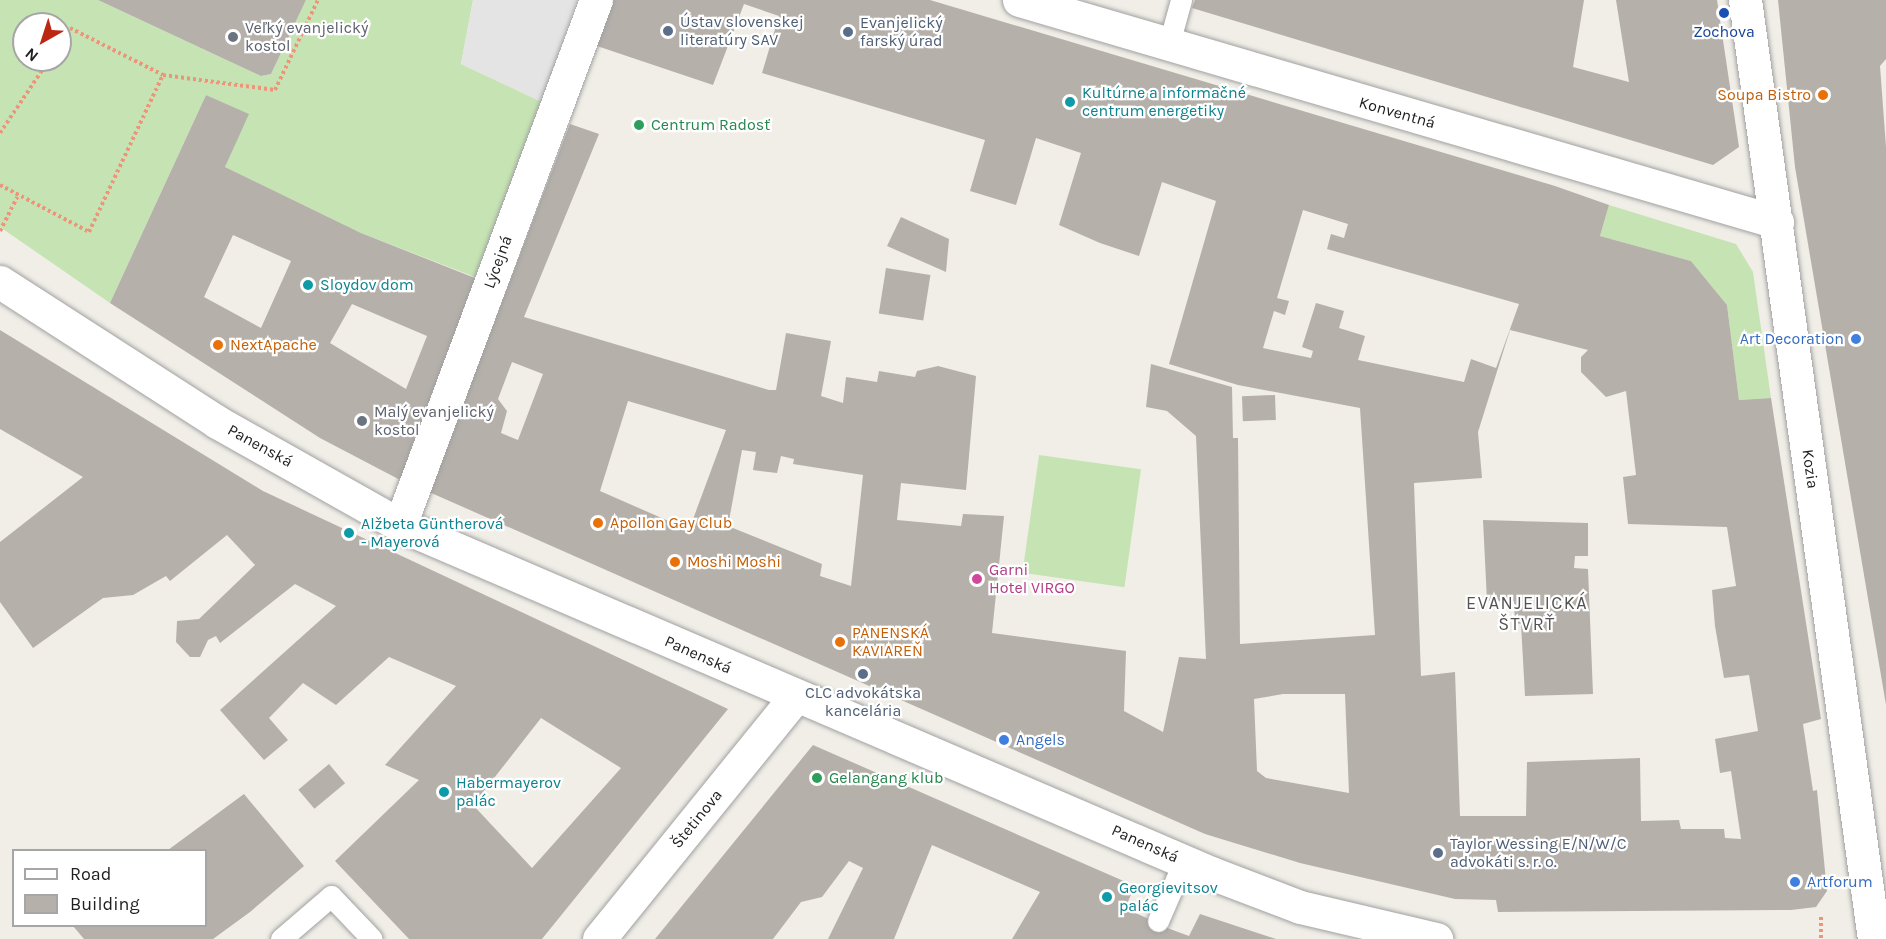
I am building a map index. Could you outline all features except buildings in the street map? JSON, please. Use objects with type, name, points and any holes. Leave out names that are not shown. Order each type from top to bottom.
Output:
[{"type":"street","name":"Lýcejná","points":[[400,525],[597,0]]},
{"type":"street","name":"Konventná","points":[[1019,0],[1168,47],[1777,222]]},
{"type":"street","name":"Kozia","points":[[1745,0],[1874,939]]},
{"type":"street","name":"Panenská","points":[[0,282],[217,422],[400,525],[794,698],[1184,861],[1300,907],[1436,939]]},
{"type":"street","name":"Štetinova","points":[[599,939],[794,698]]},
{"type":"lane","points":[[1168,47],[1181,0]]},
{"type":"lane","points":[[1158,921],[1184,861]]},
{"type":"lane","points":[[280,939],[331,896],[372,939]]},
{"type":"path","points":[[72,29],[164,75],[275,90],[318,0]]},
{"type":"path","points":[[0,133],[41,72]]},
{"type":"path","points":[[0,185],[18,197],[89,232],[164,75]]},
{"type":"path","points":[[0,231],[18,197]]},
{"type":"path","points":[[1821,917],[1821,939]]},
{"type":"green space","points":[[0,0],[98,0],[261,76],[271,74],[306,0],[473,0],[461,64],[544,103],[480,279],[361,233],[225,167],[248,114],[206,95],[110,303],[0,227]]},
{"type":"green space","points":[[1609,205],[1736,244],[1753,272],[1771,398],[1739,400],[1727,305],[1691,261],[1600,236]]},
{"type":"green space","points":[[1039,455],[1141,469],[1124,587],[1022,573]]},
{"type":"shaded area","points":[[473,0],[576,0],[544,103],[461,64]]},
{"type":"place","name":"Zochova","points":[[1724,13]]},
{"type":"place","name":"Ústav slovenskej literatúry SAV","points":[[668,31]]},
{"type":"place","name":"Evanjelický farský úrad","points":[[848,32]]},
{"type":"place","name":"Veľký evanjelický kostol","points":[[233,37]]},
{"type":"place","name":"Soupa Bistro","points":[[1823,95]]},
{"type":"place","name":"Kultúrne a informačné centrum energetiky","points":[[1070,102]]},
{"type":"place","name":"Centrum Radosť","points":[[639,125]]},
{"type":"place","name":"Sloydov dom","points":[[308,285]]},
{"type":"place","name":"Art Decoration","points":[[1856,339]]},
{"type":"place","name":"NextApache","points":[[218,345]]},
{"type":"place","name":"Malý evanjelický kostol","points":[[362,421]]},
{"type":"place","name":"Apollon Gay Club","points":[[598,523]]},
{"type":"place","name":"Alžbeta Güntherová - Mayerová","points":[[349,533]]},
{"type":"place","name":"Moshi Moshi","points":[[675,562]]},
{"type":"place","name":"Garni Hotel VIRGO","points":[[977,579]]},
{"type":"place","name":"PANENSKÁ KAVIAREŇ","points":[[840,642]]},
{"type":"place","name":"CLC advokátska kancelária","points":[[863,674]]},
{"type":"place","name":"Angels","points":[[1004,740]]},
{"type":"place","name":"Gelangang klub","points":[[817,778]]},
{"type":"place","name":"Habermayerov palác","points":[[444,792]]},
{"type":"place","name":"Taylor Wessing E/N/W/C advokáti s. r. o.","points":[[1438,853]]},
{"type":"place","name":"Artforum","points":[[1795,882]]},
{"type":"place","name":"Georgievitsov palác","points":[[1107,897]]},
{"type":"district","name":"EVANJELICKÁ ŠTVRŤ","points":[[1527,614]]}]
